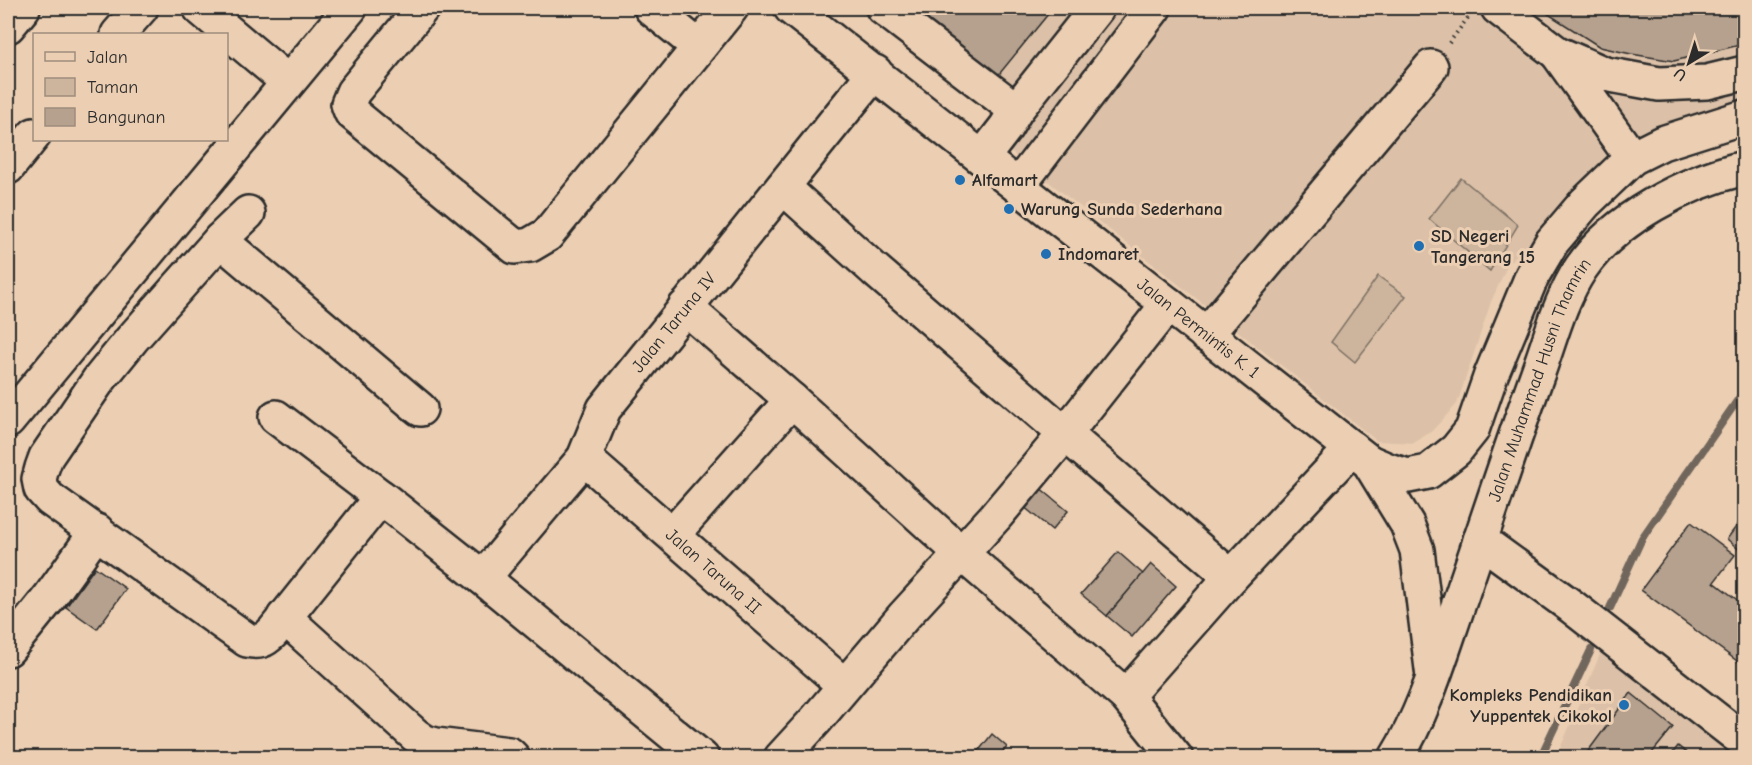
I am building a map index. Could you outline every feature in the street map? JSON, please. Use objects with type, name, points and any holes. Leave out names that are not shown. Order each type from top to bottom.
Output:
[{"type":"street","points":[[8,26],[23,8]]},
{"type":"street","points":[[119,33],[141,8]]},
{"type":"street","points":[[200,8],[288,82]]},
{"type":"street","points":[[11,409],[350,8]]},
{"type":"street","points":[[422,8],[353,92],[348,104],[351,112],[516,248],[530,245],[547,235],[731,8]]},
{"type":"street","points":[[651,8],[699,46]]},
{"type":"street","name":"Jalan Permintis K. 1","points":[[791,8],[1361,455],[1407,524],[1417,550],[1433,677]]},
{"type":"street","points":[[883,8],[1016,110]]},
{"type":"street","points":[[982,158],[1016,110],[1097,8]]},
{"type":"street","points":[[1018,186],[1154,8]]},
{"type":"street","points":[[1498,8],[1557,53],[1605,74],[1659,84],[1707,82],[1744,73]]},
{"type":"street","points":[[1557,53],[1632,158]]},
{"type":"street","points":[[1206,334],[1431,67]]},
{"type":"street","name":"Jalan Taruna IV","points":[[483,578],[584,458],[604,409],[875,72]]},
{"type":"street","points":[[1126,696],[1231,577],[1361,455],[1388,470],[1408,476],[1428,472],[1456,450],[1472,430],[1491,375],[1532,276],[1552,242],[1585,203],[1632,158],[1679,136],[1744,117]]},
{"type":"street","points":[[8,167],[33,136]]},
{"type":"street","name":"Jalan Muhammad Husni Thamrin","points":[[1396,758],[1405,743],[1433,677],[1568,292],[1582,267],[1604,242],[1639,213],[1678,191],[1727,172],[1744,168]]},
{"type":"street","points":[[783,187],[875,270],[1231,577]]},
{"type":"street","points":[[248,213],[220,240],[98,381],[46,457],[39,479],[41,489],[50,499],[247,640],[256,643],[265,640],[285,617],[381,497]]},
{"type":"street","points":[[220,240],[420,408]]},
{"type":"street","points":[[781,758],[1065,434],[1168,304]]},
{"type":"street","points":[[686,307],[962,554],[1126,696],[1176,758]]},
{"type":"street","points":[[673,534],[792,400]]},
{"type":"street","points":[[276,417],[483,578],[702,758]]},
{"type":"street","name":"Jalan Taruna II","points":[[584,458],[844,685]]},
{"type":"street","points":[[8,649],[49,598],[97,531]]},
{"type":"street","points":[[1480,540],[1571,606],[1744,741]]},
{"type":"street","points":[[285,617],[425,742],[509,754],[513,758]]},
{"type":"path","points":[[1431,67],[1476,8]]},
{"type":"shaded area","points":[[855,8],[1744,8],[1744,99],[1669,125],[1583,187],[1508,264],[1491,302],[1457,404],[1432,431],[1414,443],[1377,441],[1007,149],[1006,126]]},
{"type":"shaded area","name":"Kompleks Pendidikan Yuppentek Cikokol","points":[[1601,652],[1738,757],[1556,758]]},
{"type":"green space","points":[[1461,178],[1518,225],[1490,271],[1429,219]]},
{"type":"green space","points":[[1378,276],[1406,296],[1355,362],[1331,342]]},
{"type":"building","points":[[908,8],[1053,8],[996,78]]},
{"type":"building","points":[[1539,8],[1744,8],[1744,44],[1674,61],[1631,54],[1600,47]]},
{"type":"building","points":[[1039,487],[1068,511],[1052,530],[1023,506]]},
{"type":"building","points":[[1744,516],[1744,554],[1727,539]]},
{"type":"building","points":[[1691,522],[1735,555],[1714,582],[1744,605],[1744,666],[1641,590]]},
{"type":"building","points":[[1118,552],[1143,574],[1107,616],[1081,594]]},
{"type":"building","points":[[1151,564],[1176,586],[1132,637],[1107,616]]},
{"type":"building","points":[[95,567],[126,589],[97,629],[66,607]]},
{"type":"building","points":[[1631,693],[1673,727],[1648,758],[1583,758]]},
{"type":"building","points":[[992,734],[1007,747],[998,758],[973,758]]},
{"type":"building","points":[[1678,746],[1693,758],[1669,758]]},
{"type":"building","points":[[8,747],[22,758],[8,758]]},
{"type":"waterway","points":[[1610,608],[1642,538],[1744,391]]},
{"type":"waterway","points":[[1540,758],[1591,650]]},
{"type":"place","name":"Alfamart","points":[[960,180]]},
{"type":"place","name":"Warung Sunda Sederhana","points":[[1009,209]]},
{"type":"place","name":"SD Negeri Tangerang 15","points":[[1419,246]]},
{"type":"place","name":"Indomaret","points":[[1046,254]]},
{"type":"place","name":"Kompleks Pendidikan Yuppentek Cikokol","points":[[1624,705]]}]
